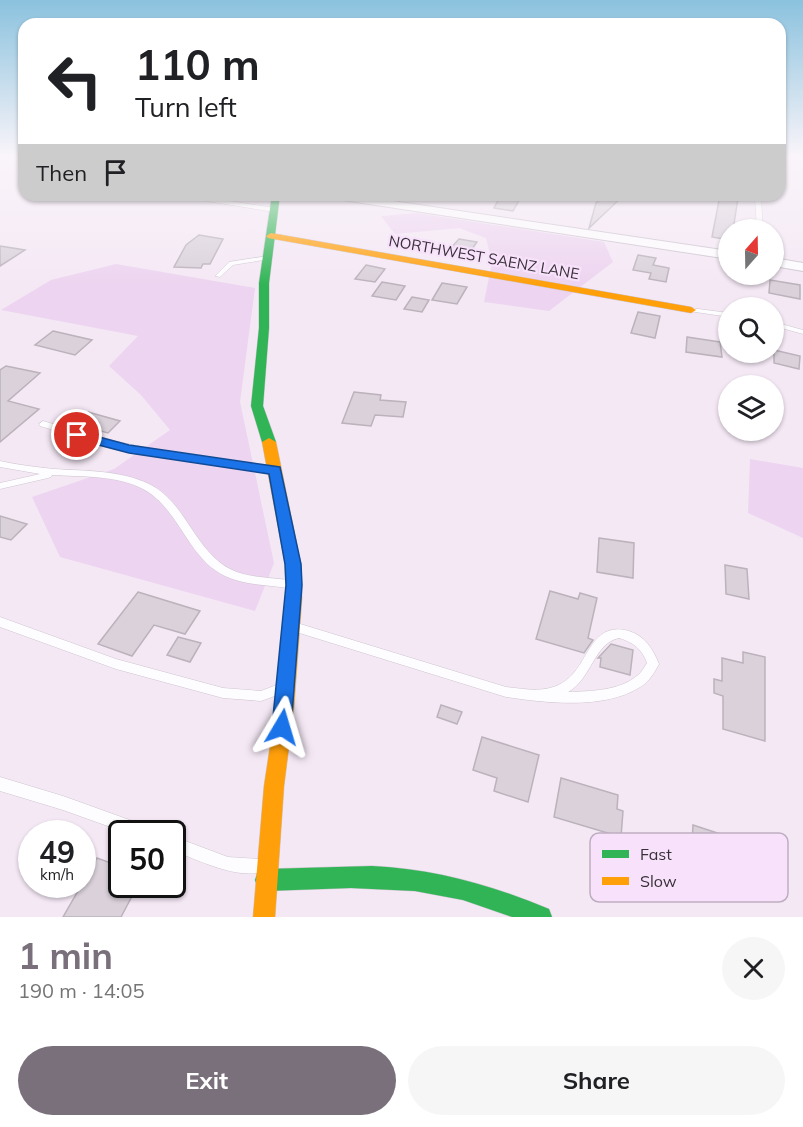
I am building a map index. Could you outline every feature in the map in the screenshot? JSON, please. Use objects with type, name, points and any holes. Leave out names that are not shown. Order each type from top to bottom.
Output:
[{"type":"main road","points":[[264,917],[273,786],[287,686],[294,585],[287,525],[276,470],[257,406],[264,328],[262,305],[275,201]]},
{"type":"main road","name":"NORTHWEST SAENZ LANE","points":[[271,236],[690,310]]},
{"type":"main road","points":[[266,873],[404,879],[434,883],[466,890],[541,917]]},
{"type":"street","points":[[370,201],[718,253]]},
{"type":"street","points":[[784,264],[803,267]]},
{"type":"lane","points":[[219,201],[274,210]]},
{"type":"lane","points":[[758,201],[759,219]]},
{"type":"lane","points":[[218,276],[231,263],[268,258]]},
{"type":"lane","points":[[690,310],[718,314]]},
{"type":"lane","points":[[784,327],[803,332]]},
{"type":"lane","points":[[43,424],[94,441],[129,449],[276,470]]},
{"type":"lane","points":[[0,464],[53,473],[99,476],[144,486],[160,495],[212,562],[226,572],[246,578],[294,585]]},
{"type":"lane","points":[[0,486],[53,473]]},
{"type":"lane","points":[[0,622],[116,664],[223,693],[261,696],[287,686]]},
{"type":"lane","points":[[292,627],[506,692],[538,697],[592,696],[630,688],[649,673],[653,664],[649,653],[639,641],[630,636],[612,633],[606,636],[597,647],[586,668],[571,684],[538,697]]},
{"type":"lane","points":[[0,784],[110,820]]},
{"type":"lane","points":[[186,848],[228,864],[266,873]]},
{"type":"shaded area","points":[[417,213],[604,242],[613,262],[549,311],[484,302],[492,263],[486,238],[459,228],[395,234],[381,216]]},
{"type":"shaded area","points":[[116,264],[255,288],[240,402],[274,563],[255,611],[60,557],[32,497],[114,469],[170,430],[141,395],[109,366],[138,336],[1,310],[51,280]]},
{"type":"shaded area","points":[[750,459],[803,468],[803,538],[748,513]]},
{"type":"building","points":[[498,201],[519,201],[513,211],[494,208]]},
{"type":"building","points":[[618,201],[589,228],[596,203]]},
{"type":"building","points":[[719,201],[738,201],[735,219],[718,219],[718,238],[712,237]]},
{"type":"building","points":[[199,235],[223,239],[210,264],[203,264],[201,268],[174,267],[186,245]]},
{"type":"building","points":[[459,239],[477,242],[467,256],[447,252]]},
{"type":"building","points":[[0,246],[25,250],[0,266]]},
{"type":"building","points":[[638,255],[656,258],[653,265],[669,268],[666,282],[649,279],[651,273],[633,270]]},
{"type":"building","points":[[366,265],[385,269],[375,282],[355,279]]},
{"type":"building","points":[[382,282],[405,286],[396,300],[372,296]]},
{"type":"building","points":[[784,282],[800,285],[800,299],[769,293],[770,285],[784,285]]},
{"type":"building","points":[[442,283],[467,287],[457,304],[432,300]]},
{"type":"building","points":[[412,297],[429,300],[422,312],[404,309]]},
{"type":"building","points":[[638,312],[660,316],[655,338],[631,333]]},
{"type":"building","points":[[53,331],[92,340],[75,355],[35,345]]},
{"type":"building","points":[[687,337],[718,342],[718,356],[686,352]]},
{"type":"building","points":[[784,352],[800,356],[799,369],[774,363],[784,363]]},
{"type":"building","points":[[6,366],[40,373],[8,401],[39,409],[0,442],[0,370]]},
{"type":"building","points":[[354,392],[381,395],[380,400],[406,402],[403,417],[375,415],[371,426],[342,423]]},
{"type":"building","points":[[88,412],[120,421],[108,433],[75,424]]},
{"type":"building","points":[[0,516],[27,524],[11,540],[0,537]]},
{"type":"building","points":[[599,538],[634,543],[633,578],[597,572]]},
{"type":"building","points":[[725,565],[747,569],[749,599],[726,594]]},
{"type":"building","points":[[550,591],[578,599],[580,593],[597,598],[588,638],[593,640],[584,653],[536,639]]},
{"type":"building","points":[[138,592],[200,611],[185,634],[154,625],[132,656],[98,644]]},
{"type":"building","points":[[178,637],[201,643],[190,662],[167,655]]},
{"type":"building","points":[[611,644],[633,650],[630,675],[600,667],[601,658],[598,658]]},
{"type":"building","points":[[743,652],[765,657],[765,741],[723,729],[723,696],[714,693],[714,679],[722,681],[722,658],[743,663]]},
{"type":"building","points":[[441,705],[462,712],[457,724],[437,717]]},
{"type":"building","points":[[482,737],[539,755],[528,802],[494,791],[497,778],[473,770]]},
{"type":"building","points":[[561,778],[618,795],[617,809],[623,811],[621,833],[608,833],[554,817]]},
{"type":"building","points":[[693,825],[717,833],[693,833]]},
{"type":"building","points":[[97,858],[108,862],[108,898],[131,898],[121,917],[63,917],[74,898],[96,898]]},
{"type":"traffic: fast","points":[[269,442],[257,406],[264,328],[264,283],[275,201]]},
{"type":"traffic: fast","points":[[266,880],[351,877],[415,880],[463,889],[541,917]]},
{"type":"traffic: slow","points":[[271,236],[691,310]]},
{"type":"traffic: slow","points":[[264,917],[274,786],[285,707],[294,598],[293,564],[269,442]]},
{"type":"route","points":[[77,435],[129,449],[276,470],[293,564],[294,585],[282,727]]}]
